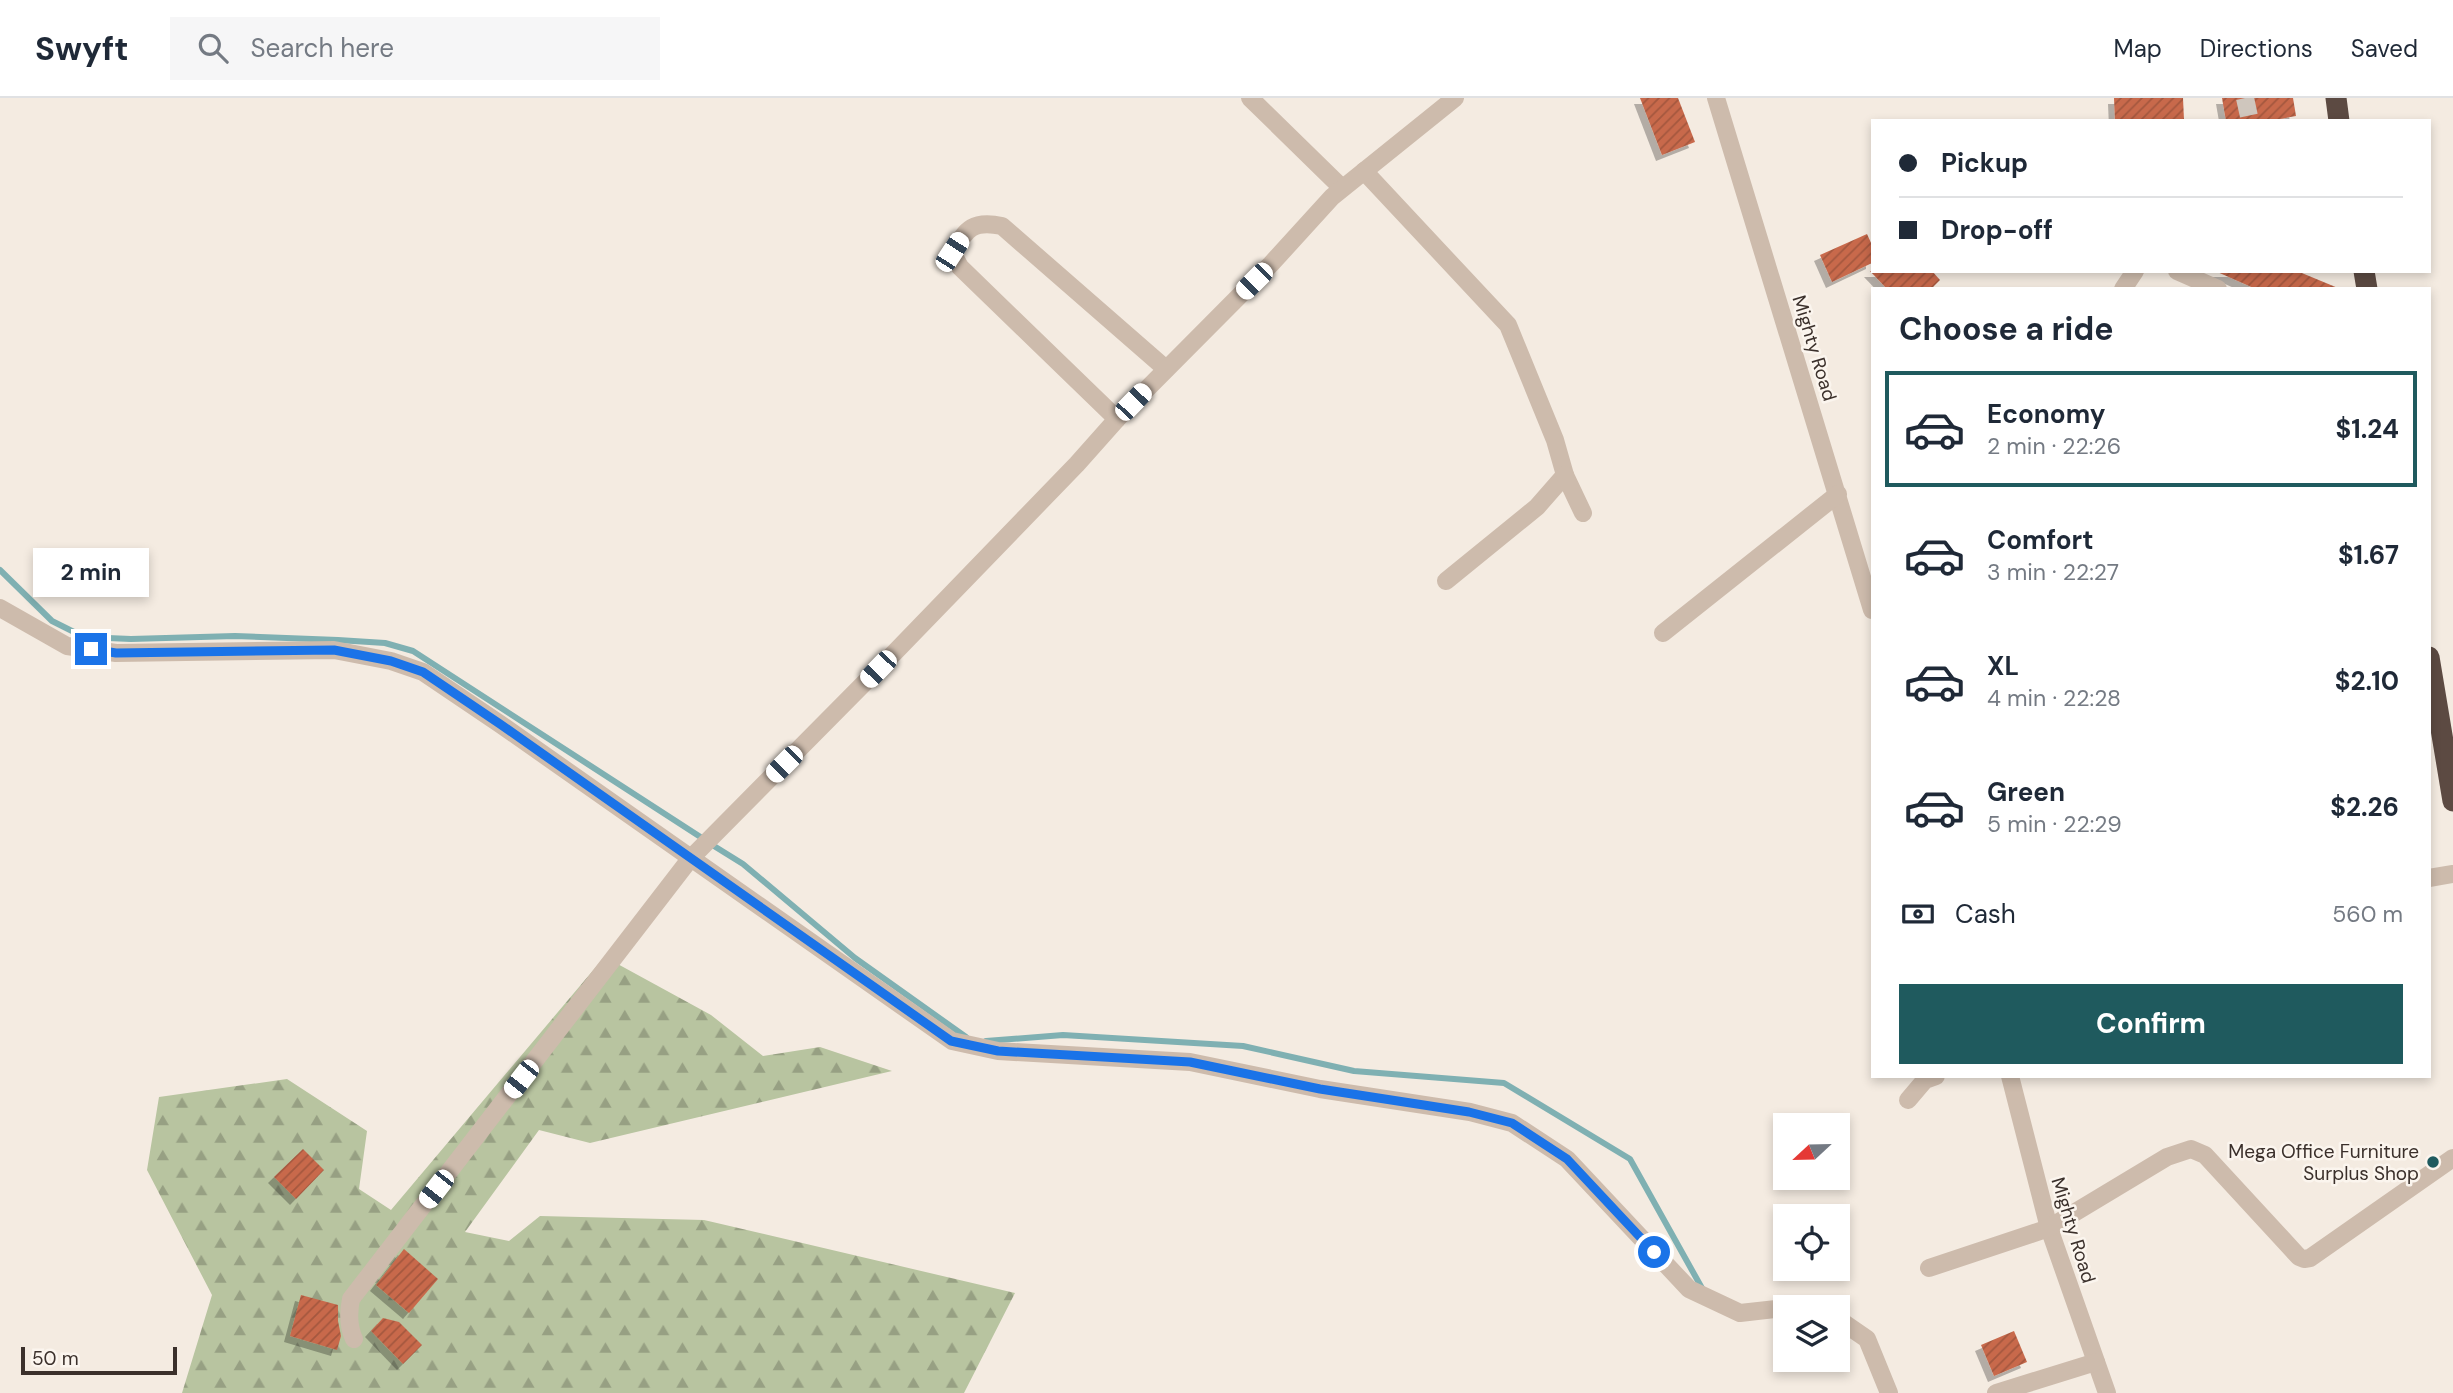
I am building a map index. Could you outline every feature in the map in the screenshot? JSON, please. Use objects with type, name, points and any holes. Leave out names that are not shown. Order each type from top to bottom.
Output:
[{"type":"highway","points":[[2336,98],[2339,119]]},
{"type":"highway","points":[[2431,682],[2433,708],[2453,802]]},
{"type":"street","points":[[1250,98],[1342,188]]},
{"type":"street","points":[[354,1339],[349,1329],[351,1299],[690,859],[935,611],[1342,188],[1455,98]]},
{"type":"street","name":"Mighty Road","points":[[1716,98],[1871,607]]},
{"type":"street","points":[[1364,171],[1508,325],[1555,440],[1564,475],[1583,513]]},
{"type":"street","points":[[1117,419],[960,267],[952,252],[966,231],[985,223],[1002,226],[1166,369]]},
{"type":"street","points":[[2182,273],[2213,287]]},
{"type":"street","points":[[1446,581],[1537,507],[1564,475]]},
{"type":"street","points":[[1664,634],[1838,494]]},
{"type":"street","points":[[0,608],[67,646],[116,653],[334,650],[391,661],[423,672],[951,1041],[998,1051],[1190,1062],[1320,1089],[1469,1112],[1512,1123],[1567,1159],[1689,1289],[1740,1313],[1773,1309]]},
{"type":"street","points":[[2431,878],[2453,874]]},
{"type":"street","points":[[1908,1100],[1925,1080],[1930,1078]]},
{"type":"street","name":"Mighty Road","points":[[2011,1078],[2049,1228],[2107,1393]]},
{"type":"street","points":[[1929,1268],[2049,1228],[2167,1157],[2191,1149],[2205,1155],[2299,1257],[2309,1258],[2453,1158]]},
{"type":"street","points":[[1850,1327],[1867,1339],[1889,1393]]},
{"type":"street","points":[[1996,1393],[2096,1362]]},
{"type":"green space","points":[[606,955],[614,962],[711,1015],[763,1056],[820,1047],[892,1071],[590,1143],[539,1130],[465,1232],[509,1241],[540,1216],[704,1220],[1015,1293],[964,1393],[182,1393],[212,1295],[147,1170],[159,1097],[287,1079],[367,1131],[359,1189],[391,1210]]},
{"type":"building","points":[[1640,98],[1678,98],[1695,142],[1662,155]]},
{"type":"building","points":[[2114,98],[2183,98],[2184,119],[2115,119]]},
{"type":"building","points":[[2222,98],[2293,98],[2296,116],[2280,119],[2226,119]]},
{"type":"building","points":[[1867,234],[1871,243],[1871,263],[1832,282],[1820,255]]},
{"type":"building","points":[[1872,273],[1934,273],[1940,280],[1933,287],[1885,287]]},
{"type":"building","points":[[2220,273],[2302,273],[2336,287],[2251,287]]},
{"type":"building","points":[[303,1149],[324,1170],[296,1199],[274,1177]]},
{"type":"building","points":[[404,1249],[438,1279],[409,1313],[376,1285]]},
{"type":"building","points":[[301,1295],[338,1305],[341,1336],[337,1350],[290,1336]]},
{"type":"building","points":[[383,1318],[399,1322],[422,1345],[403,1364],[371,1331]]},
{"type":"building","points":[[2014,1331],[2027,1362],[1994,1376],[1981,1345]]},
{"type":"waterway","points":[[0,570],[52,621],[84,637],[131,639],[235,636],[338,640],[385,643],[413,651],[702,838]]},
{"type":"waterway","points":[[714,846],[743,864],[855,958],[966,1037]]},
{"type":"waterway","points":[[986,1041],[1063,1035],[1243,1046],[1354,1071],[1504,1083],[1630,1159],[1703,1290]]},
{"type":"tunnel","points":[[2245,98],[2250,119]]},
{"type":"place","name":"Mega Office Furniture Surplus Shop","points":[[2433,1162]]},
{"type":"route","points":[[91,649],[116,653],[334,650],[391,661],[423,672],[951,1041],[998,1051],[1190,1062],[1320,1089],[1469,1112],[1512,1123],[1567,1159],[1654,1252]]}]
